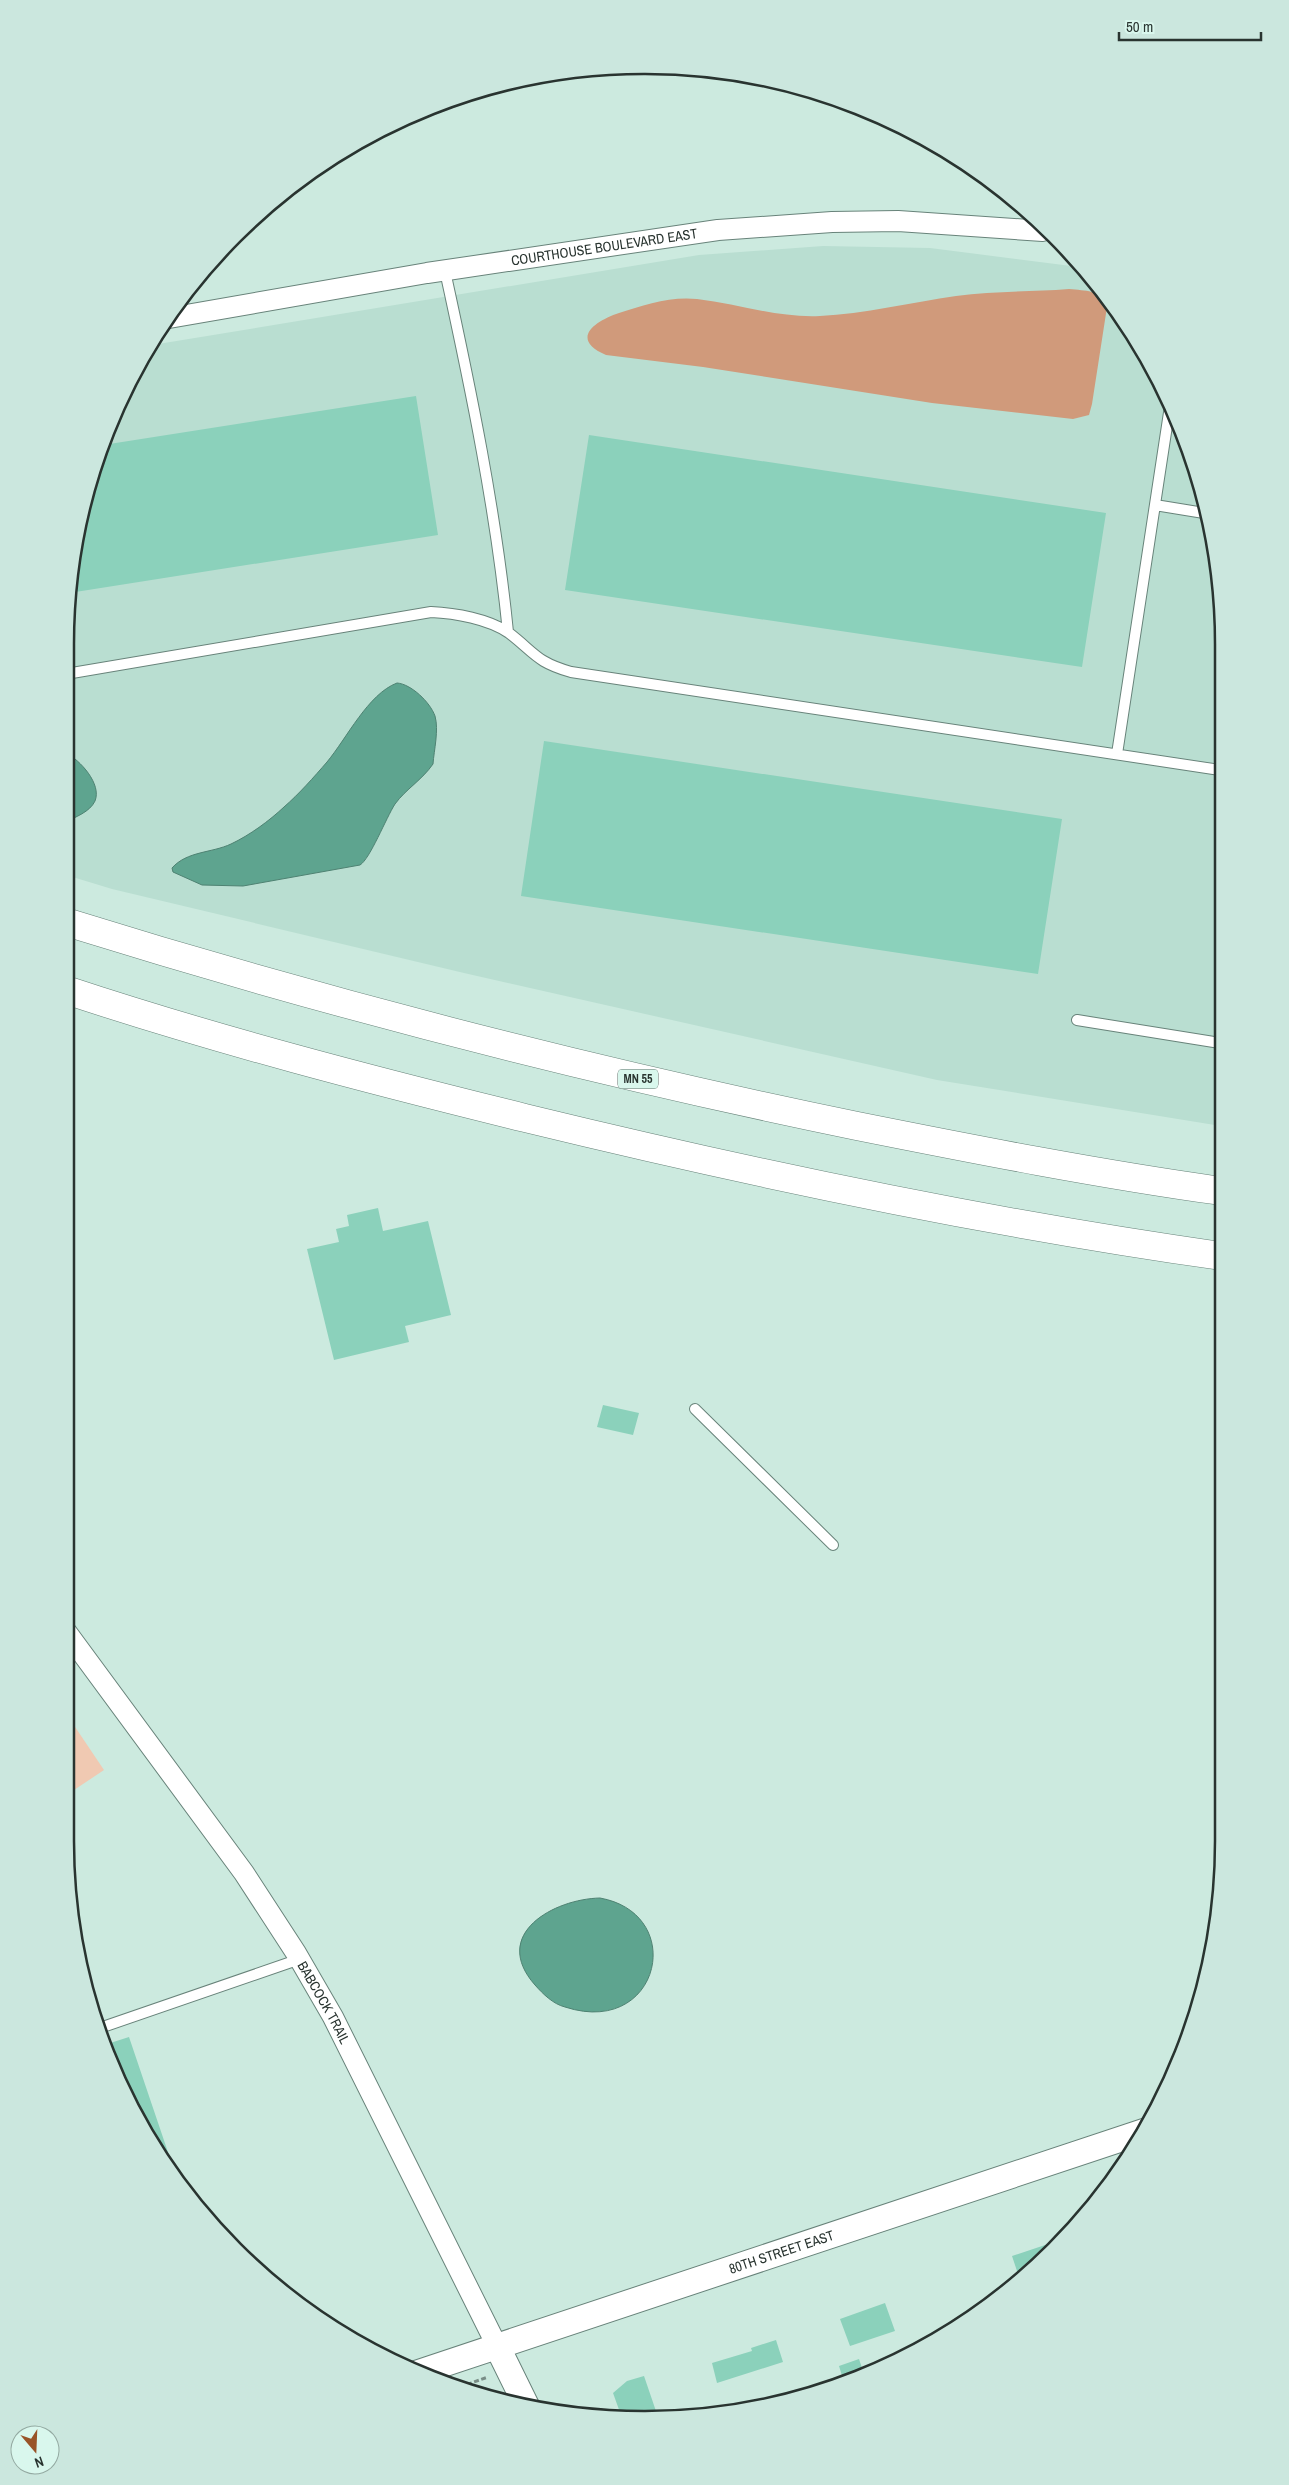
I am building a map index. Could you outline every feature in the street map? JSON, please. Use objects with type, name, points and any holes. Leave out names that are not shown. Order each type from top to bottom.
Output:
[{"type":"highway","name":"MN 55","points":[[74,924],[287,989],[669,1087],[933,1141],[1215,1190]]},
{"type":"highway","points":[[74,992],[350,1074],[714,1162],[915,1204],[1146,1245],[1215,1255]]},
{"type":"street","name":"COURTHOUSE BOULEVARD EAST","points":[[178,316],[655,238],[776,225],[898,221],[1037,231]]},
{"type":"street","name":"BABCOCK TRAIL","points":[[74,1642],[244,1873],[300,1959],[334,2017],[522,2398]]},
{"type":"street","name":"80TH STREET EAST","points":[[428,2369],[1134,2134]]},
{"type":"lane","points":[[445,271],[462,347],[501,568],[508,632]]},
{"type":"lane","points":[[1117,754],[1168,418]]},
{"type":"lane","points":[[1155,505],[1199,512]]},
{"type":"lane","points":[[74,673],[431,612],[455,613],[508,632],[531,654],[550,666],[571,672],[1215,769]]},
{"type":"lane","points":[[1077,1020],[1215,1042]]},
{"type":"lane","points":[[695,1410],[833,1544]]},
{"type":"lane","points":[[105,2026],[300,1959]]},
{"type":"path","points":[[470,2384],[509,2370]]},
{"type":"shaded area","points":[[823,246],[930,248],[1072,266],[1119,327],[1139,359],[1172,426],[1196,497],[1204,533],[1214,607],[1215,1125],[937,1080],[464,973],[112,889],[74,877],[74,644],[79,570],[93,497],[104,461],[117,426],[133,392],[160,344],[699,255]]},
{"type":"shaded area","points":[[1069,289],[1092,292],[1097,297],[1107,310],[1089,415],[1073,419],[932,403],[703,367],[606,355],[589,343],[588,337],[590,331],[595,326],[610,316],[647,304],[667,300],[697,299],[789,315],[820,316],[853,313],[940,298],[998,292]]},
{"type":"shaded area","points":[[397,683],[414,690],[433,711],[436,722],[436,734],[433,764],[395,804],[368,855],[360,865],[243,886],[202,885],[173,872],[172,868],[185,858],[224,847],[252,832],[290,802],[327,762],[367,707],[386,689]]},
{"type":"shaded area","points":[[74,758],[93,780],[96,794],[93,805],[74,818]]},
{"type":"shaded area","points":[[74,1725],[104,1770],[74,1790]]},
{"type":"shaded area","points":[[600,1898],[628,1909],[645,1926],[653,1948],[651,1970],[641,1990],[623,2005],[597,2012],[561,2006],[541,1992],[523,1967],[520,1950],[524,1935],[533,1923],[547,1913],[564,1905]]},
{"type":"building","points":[[416,396],[438,535],[77,592],[85,533],[93,497],[110,444]]},
{"type":"building","points":[[589,435],[1106,513],[1082,667],[565,590]]},
{"type":"building","points":[[544,741],[1062,819],[1038,974],[521,896]]},
{"type":"building","points":[[378,1208],[383,1231],[428,1221],[451,1315],[405,1326],[409,1342],[334,1360],[307,1249],[339,1242],[336,1229],[349,1226],[347,1215]]},
{"type":"building","points":[[603,1405],[639,1413],[633,1435],[597,1427]]},
{"type":"building","points":[[129,2037],[170,2158],[150,2126],[133,2093],[111,2043]]},
{"type":"building","points":[[1048,2244],[1018,2273],[1012,2256]]},
{"type":"building","points":[[885,2303],[895,2331],[850,2346],[840,2319]]},
{"type":"building","points":[[776,2340],[783,2362],[717,2383],[712,2363],[752,2351],[751,2348]]},
{"type":"building","points":[[859,2359],[862,2368],[842,2376],[839,2366]]},
{"type":"building","points":[[644,2376],[656,2411],[619,2410],[613,2393],[627,2381]]}]
